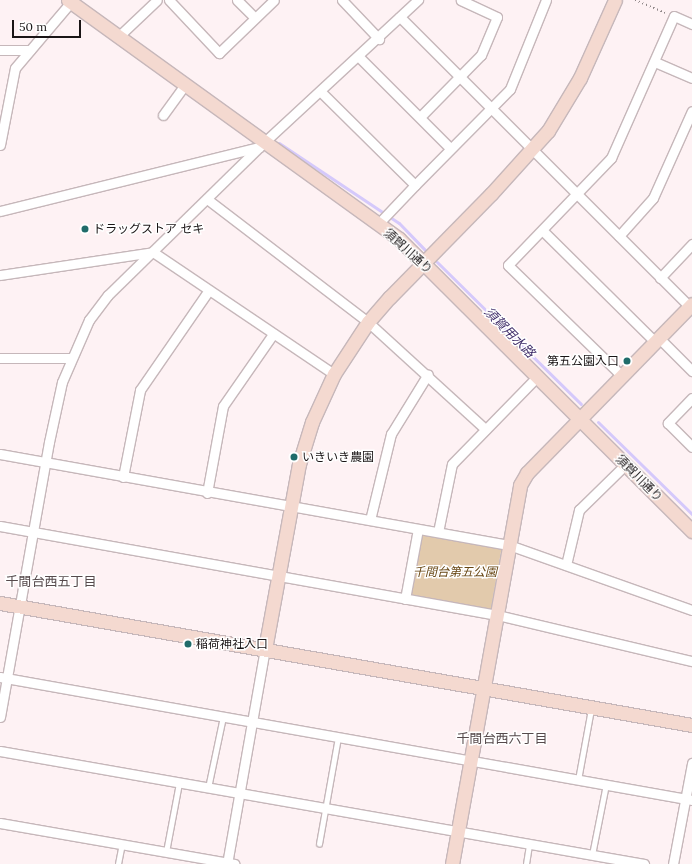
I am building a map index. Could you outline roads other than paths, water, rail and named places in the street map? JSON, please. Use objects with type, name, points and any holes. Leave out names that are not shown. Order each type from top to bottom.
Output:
[{"type":"street","points":[[119,36],[157,0]]},
{"type":"street","points":[[169,0],[219,53],[274,0]]},
{"type":"street","points":[[237,0],[255,18]]},
{"type":"street","points":[[342,0],[379,39]]},
{"type":"street","points":[[0,717],[3,678],[19,606],[45,463],[62,382],[71,358],[89,320],[108,295],[262,145],[379,39],[418,0]]},
{"type":"street","points":[[420,117],[481,55],[497,17],[461,0]]},
{"type":"street","points":[[378,224],[450,148],[510,89],[546,0]]},
{"type":"street","points":[[0,823],[229,864],[239,793],[290,506],[312,422],[334,374],[368,322],[533,150],[556,118],[580,78],[615,0]]},
{"type":"street","points":[[0,145],[15,68],[69,1]]},
{"type":"street","name":"須賀川通り","points":[[69,1],[185,85],[262,145],[399,239],[692,531]]},
{"type":"street","points":[[622,376],[508,265],[543,231],[611,158],[655,62],[674,16],[692,24]]},
{"type":"street","points":[[400,17],[490,109],[691,307],[527,473],[520,485],[508,544],[497,615],[452,864]]},
{"type":"street","points":[[0,50],[30,50]]},
{"type":"street","points":[[359,57],[450,148]]},
{"type":"street","points":[[655,62],[692,78]]},
{"type":"street","points":[[163,115],[185,85]]},
{"type":"street","points":[[321,92],[415,185]]},
{"type":"street","points":[[619,236],[653,198],[692,111]]},
{"type":"street","points":[[0,211],[262,145]]},
{"type":"street","points":[[207,200],[368,322],[428,374],[485,429]]},
{"type":"street","points":[[543,231],[657,340],[692,371]]},
{"type":"street","points":[[660,278],[692,244]]},
{"type":"street","points":[[0,275],[153,252],[334,374]]},
{"type":"street","points":[[123,477],[140,390],[209,290]]},
{"type":"street","points":[[207,493],[223,406],[273,334]]},
{"type":"street","points":[[0,359],[71,358]]},
{"type":"street","points":[[370,520],[391,434],[428,374]]},
{"type":"street","points":[[438,532],[452,464],[537,377]]},
{"type":"street","points":[[692,398],[668,423],[692,447]]},
{"type":"street","points":[[0,454],[207,493],[508,544],[692,610]]},
{"type":"street","points":[[566,565],[579,510],[625,465]]},
{"type":"street","points":[[0,526],[497,615],[692,661]]},
{"type":"street","points":[[405,599],[418,529]]},
{"type":"street","points":[[0,603],[692,725]]},
{"type":"street","points":[[3,678],[689,799]]},
{"type":"street","points":[[0,751],[644,864]]},
{"type":"street","points":[[673,864],[689,799],[692,763]]},
{"type":"lane","points":[[578,780],[591,708]]},
{"type":"lane","points":[[208,788],[223,717]]},
{"type":"lane","points":[[319,844],[338,737]]},
{"type":"lane","points":[[166,852],[179,783]]},
{"type":"lane","points":[[592,855],[606,784]]},
{"type":"lane","points":[[118,864],[122,844]]},
{"type":"lane","points":[[526,864],[529,844]]},
{"type":"waterway","name":"須賀用水路","points":[[279,143],[399,223],[425,250]]},
{"type":"waterway","name":"須賀用水路","points":[[437,262],[581,404]]},
{"type":"waterway","name":"須賀用水路","points":[[598,422],[692,514]]},
{"type":"place","name":"ドラッグストア セキ","points":[[85,229]]},
{"type":"place","name":"第五公園入口","points":[[627,361]]},
{"type":"place","name":"いきいき農園","points":[[294,457]]},
{"type":"place","name":"稲荷神社入口","points":[[188,644]]},
{"type":"district","name":"千間台西五丁目","points":[[51,582]]},
{"type":"district","name":"千間台西六丁目","points":[[502,739]]},
{"type":"park label","name":"千間台第五公園","points":[[455,572]]}]
